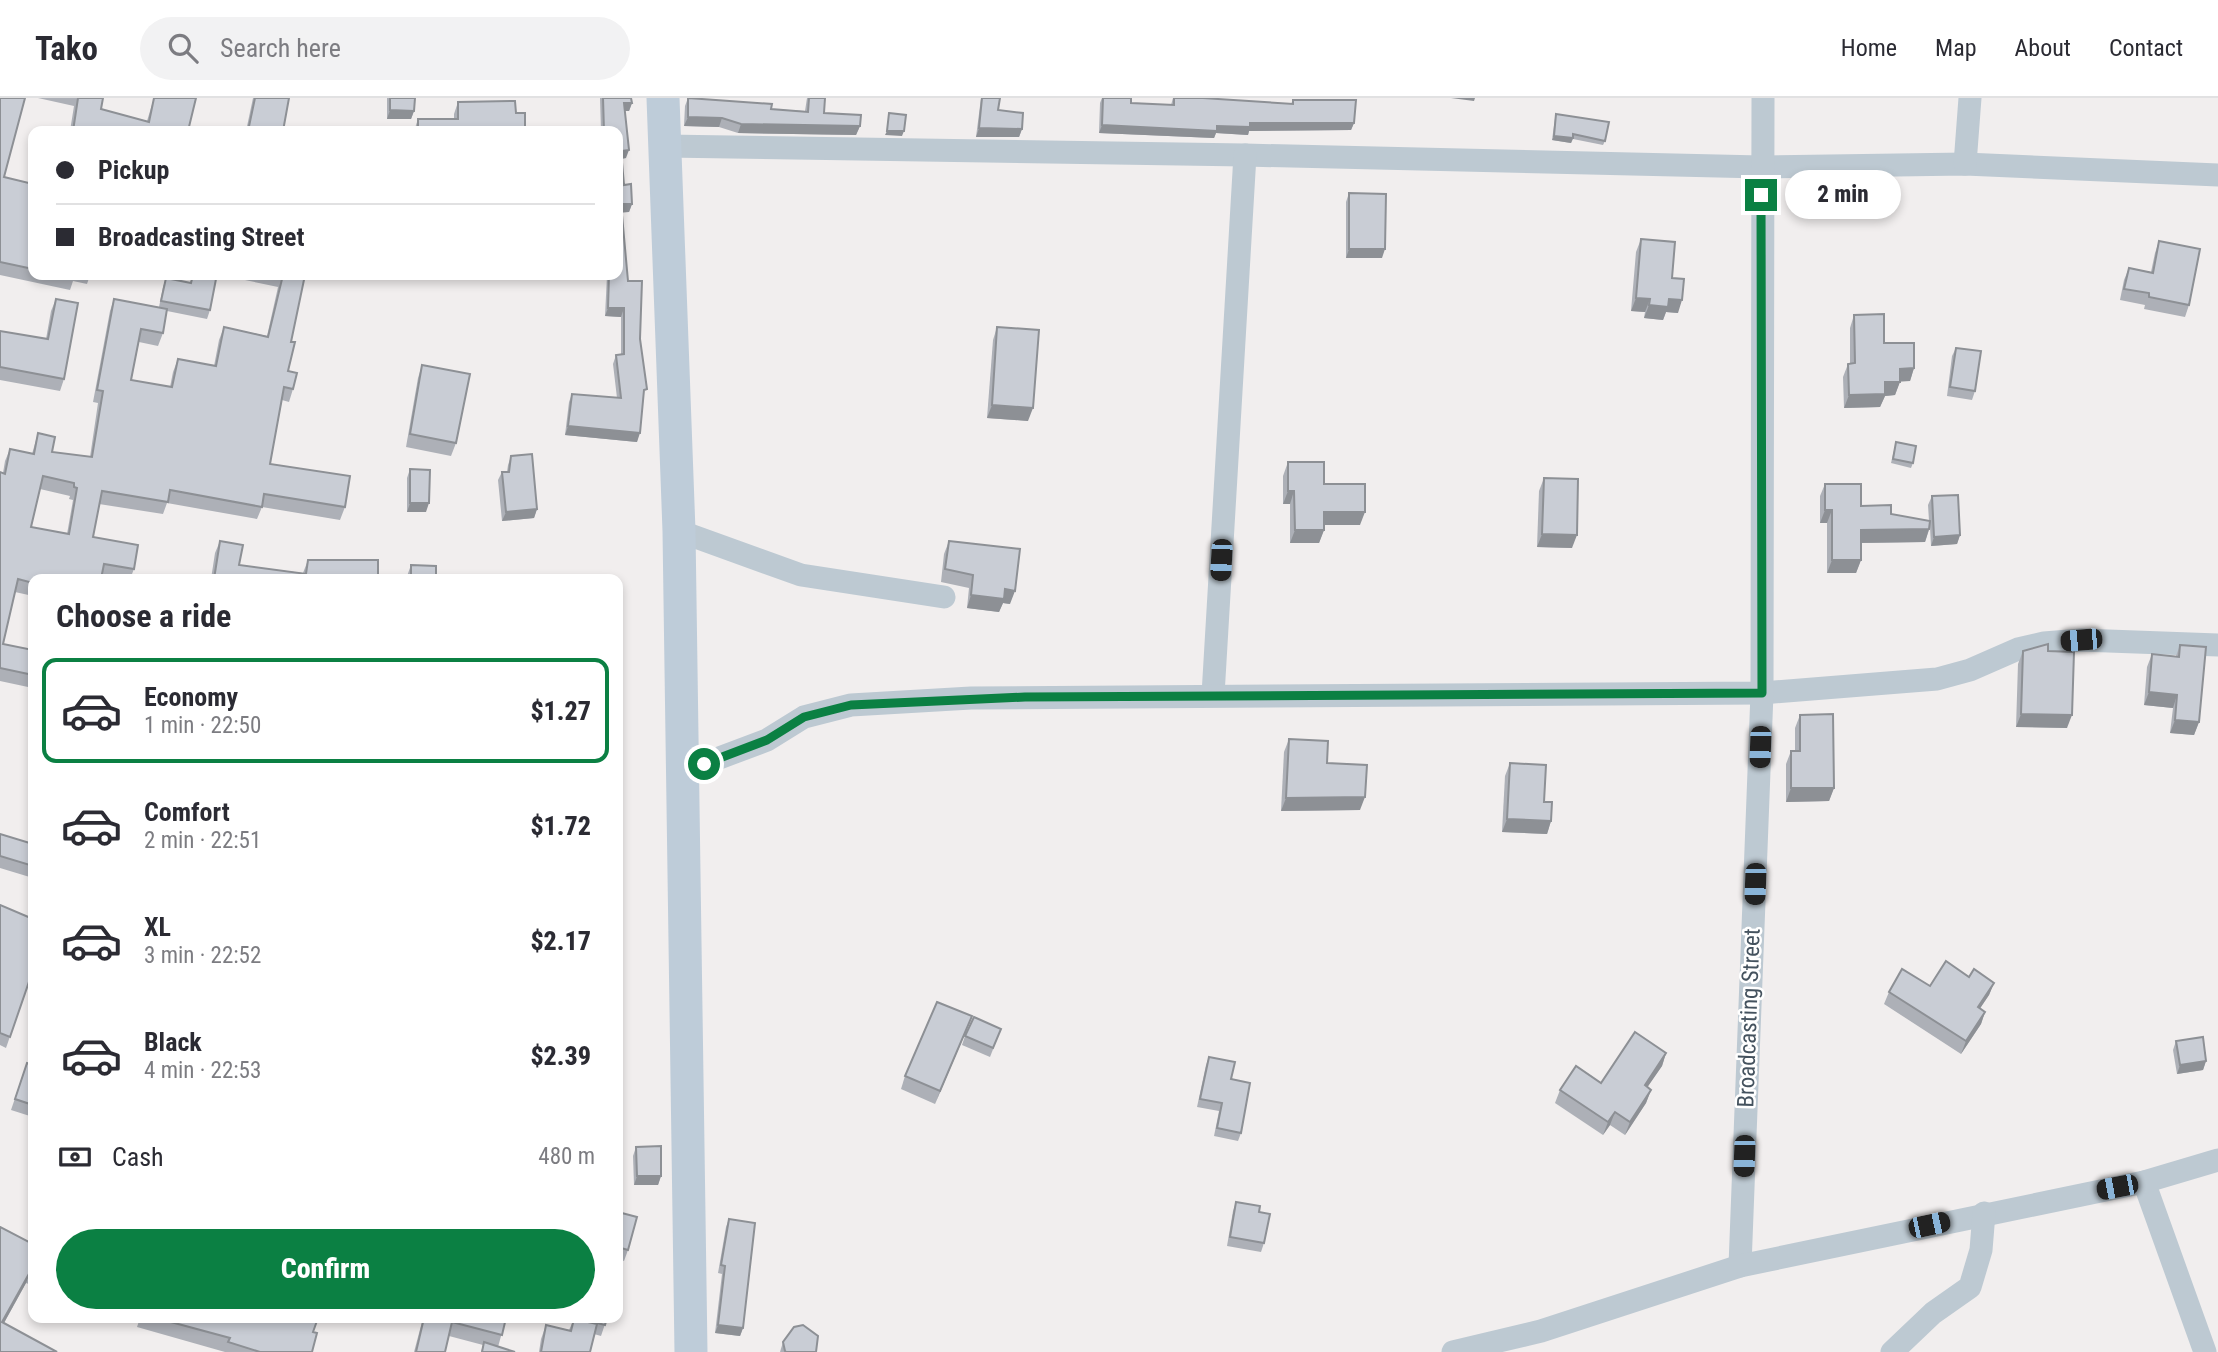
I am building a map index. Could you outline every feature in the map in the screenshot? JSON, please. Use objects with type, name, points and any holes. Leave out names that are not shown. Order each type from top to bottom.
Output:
[{"type":"main road","points":[[663,98],[679,531],[691,1352]]},
{"type":"street","name":"Broadcasting Street","points":[[1740,1266],[1762,693],[1763,98]]},
{"type":"street","points":[[1965,164],[1970,98]]},
{"type":"street","points":[[666,146],[1245,155],[1761,167],[1965,164],[2218,175]]},
{"type":"street","points":[[1213,695],[1245,155]]},
{"type":"street","points":[[679,531],[801,575],[944,597]]},
{"type":"street","points":[[682,772],[767,740],[804,717],[851,705],[971,698],[1762,693],[1937,679],[1970,670],[2018,649],[2044,643],[2081,640],[2218,645]]},
{"type":"street","points":[[1453,1352],[1541,1331],[1740,1266],[1983,1213],[2144,1182],[2218,1160]]},
{"type":"street","points":[[2144,1182],[2205,1352]]},
{"type":"street","points":[[1892,1352],[1933,1313],[1970,1287],[1981,1250],[1983,1213]]},
{"type":"building","points":[[0,98],[25,98],[4,177],[28,183],[28,268],[0,262]]},
{"type":"building","points":[[78,98],[103,98],[101,109],[149,122],[154,98],[196,98],[189,126],[74,126]]},
{"type":"building","points":[[255,98],[289,98],[284,126],[249,126]]},
{"type":"building","points":[[390,98],[415,98],[414,111],[390,110]]},
{"type":"building","points":[[603,98],[631,98],[632,103],[624,103],[629,150],[623,151],[623,126],[604,126]]},
{"type":"building","points":[[688,98],[772,104],[771,109],[808,112],[809,98],[825,98],[824,113],[861,115],[860,126],[741,124],[722,118],[688,117]]},
{"type":"building","points":[[982,98],[1000,98],[998,110],[1023,113],[1022,129],[979,128]]},
{"type":"building","points":[[1103,98],[1131,98],[1131,103],[1174,105],[1174,98],[1293,104],[1293,100],[1356,100],[1354,123],[1250,123],[1250,127],[1217,126],[1217,131],[1102,125]]},
{"type":"building","points":[[515,101],[516,113],[525,113],[525,126],[418,126],[418,119],[458,119],[458,102]]},
{"type":"building","points":[[889,113],[906,115],[904,131],[887,131]]},
{"type":"building","points":[[1556,114],[1609,122],[1605,141],[1573,134],[1573,138],[1554,136]]},
{"type":"building","points":[[623,174],[624,185],[631,184],[632,204],[623,204]]},
{"type":"building","points":[[1349,193],[1386,194],[1385,249],[1349,249]]},
{"type":"building","points":[[623,226],[628,281],[642,281],[640,339],[647,389],[644,390],[640,433],[568,426],[572,394],[621,398],[616,355],[624,354],[624,308],[608,308],[609,280],[623,280]]},
{"type":"building","points":[[1641,239],[1675,242],[1672,278],[1684,279],[1682,300],[1669,299],[1668,307],[1649,305],[1650,299],[1636,298]]},
{"type":"building","points":[[2159,241],[2200,249],[2189,305],[2124,289],[2129,268],[2153,273]]},
{"type":"building","points":[[166,280],[191,283],[192,280],[216,280],[210,310],[161,301]]},
{"type":"building","points":[[282,280],[304,280],[288,371],[297,373],[293,389],[284,387],[270,464],[350,476],[345,507],[264,494],[262,507],[170,490],[168,502],[102,491],[93,537],[138,545],[134,569],[104,564],[102,574],[28,574],[28,582],[18,579],[3,644],[28,649],[28,674],[0,668],[0,472],[5,474],[10,449],[34,454],[38,433],[55,437],[52,452],[92,457],[103,391],[97,390],[114,299],[167,309],[163,333],[141,329],[131,380],[172,387],[178,359],[216,366],[224,327],[268,337]],"holes":[[[43,476],[74,483],[77,488],[69,534],[31,527]]]},
{"type":"building","points":[[56,299],[78,303],[64,379],[0,367],[0,331],[48,339]]},
{"type":"building","points":[[1884,314],[1884,343],[1914,343],[1914,368],[1900,369],[1900,382],[1885,382],[1885,394],[1849,395],[1848,364],[1855,363],[1854,315]]},
{"type":"building","points":[[997,327],[1039,330],[1033,408],[992,405]]},
{"type":"building","points":[[1956,348],[1981,351],[1975,391],[1950,387]]},
{"type":"building","points":[[422,365],[470,374],[456,443],[410,434]]},
{"type":"building","points":[[1896,442],[1916,446],[1913,463],[1893,459]]},
{"type":"building","points":[[532,454],[537,509],[506,512],[502,472],[509,472],[511,456]]},
{"type":"building","points":[[1288,462],[1324,462],[1324,484],[1365,484],[1365,512],[1324,512],[1324,530],[1295,530],[1294,491],[1288,491]]},
{"type":"building","points":[[410,469],[430,470],[429,503],[410,503]]},
{"type":"building","points":[[1544,478],[1578,479],[1577,535],[1542,534]]},
{"type":"building","points":[[1825,484],[1861,484],[1861,506],[1891,505],[1891,514],[1930,521],[1929,529],[1861,530],[1861,560],[1832,560],[1832,510],[1825,510]]},
{"type":"building","points":[[1958,495],[1960,535],[1934,537],[1932,496]]},
{"type":"building","points":[[220,541],[243,545],[239,565],[306,574],[215,574]]},
{"type":"building","points":[[949,541],[1020,549],[1015,591],[1005,589],[1004,599],[971,595],[973,575],[945,569]]},
{"type":"building","points":[[308,560],[378,560],[378,574],[306,574]]},
{"type":"building","points":[[411,565],[436,566],[436,574],[411,574]]},
{"type":"building","points":[[2048,644],[2048,651],[2074,652],[2072,715],[2021,714],[2023,651]]},
{"type":"building","points":[[2180,645],[2206,647],[2199,722],[2175,720],[2177,695],[2149,692],[2152,654],[2179,657]]},
{"type":"building","points":[[1833,714],[1834,788],[1791,788],[1791,751],[1800,751],[1800,715]]},
{"type":"building","points":[[1289,739],[1328,741],[1327,763],[1367,765],[1365,797],[1286,798]]},
{"type":"building","points":[[1510,763],[1546,765],[1544,802],[1552,802],[1551,821],[1507,819]]},
{"type":"building","points":[[0,834],[28,842],[28,864],[0,856]]},
{"type":"building","points":[[0,905],[28,917],[28,985],[10,1037],[0,1033]]},
{"type":"building","points":[[1946,961],[1969,977],[1974,969],[1994,983],[1978,1007],[1985,1012],[1966,1041],[1889,992],[1902,969],[1930,986]]},
{"type":"building","points":[[937,1002],[972,1016],[940,1091],[905,1076]]},
{"type":"building","points":[[974,1017],[1001,1029],[993,1048],[965,1036]]},
{"type":"building","points":[[1635,1032],[1666,1053],[1645,1085],[1651,1090],[1630,1122],[1615,1112],[1608,1122],[1560,1090],[1576,1066],[1601,1083]]},
{"type":"building","points":[[2203,1037],[2206,1061],[2180,1065],[2176,1041]]},
{"type":"building","points":[[1209,1057],[1235,1062],[1231,1079],[1250,1083],[1241,1133],[1217,1128],[1222,1103],[1200,1099]]},
{"type":"building","points":[[27,1063],[28,1063],[28,1103],[15,1099]]},
{"type":"building","points":[[661,1146],[661,1176],[637,1176],[636,1147]]},
{"type":"building","points":[[1236,1202],[1260,1206],[1259,1212],[1270,1214],[1264,1243],[1230,1237]]},
{"type":"building","points":[[623,1213],[637,1217],[628,1250],[623,1249]]},
{"type":"building","points":[[729,1219],[755,1223],[743,1328],[718,1325],[725,1266],[721,1265]]},
{"type":"building","points":[[0,1227],[28,1241],[28,1276],[2,1322],[57,1352],[0,1352]]},
{"type":"building","points":[[174,1323],[316,1323],[313,1332],[317,1333],[312,1352],[260,1352],[228,1342],[230,1338]]},
{"type":"building","points":[[423,1323],[452,1323],[445,1352],[416,1352]]},
{"type":"building","points":[[456,1323],[505,1323],[502,1335]]},
{"type":"building","points":[[573,1323],[597,1324],[590,1352],[541,1352],[546,1325],[571,1331]]},
{"type":"building","points":[[803,1325],[818,1336],[816,1352],[786,1352],[783,1342],[794,1327]]},
{"type":"building","points":[[484,1342],[515,1352],[482,1352]]},
{"type":"route","points":[[704,764],[767,740],[804,717],[851,705],[1025,697],[1762,693],[1761,195]]}]
